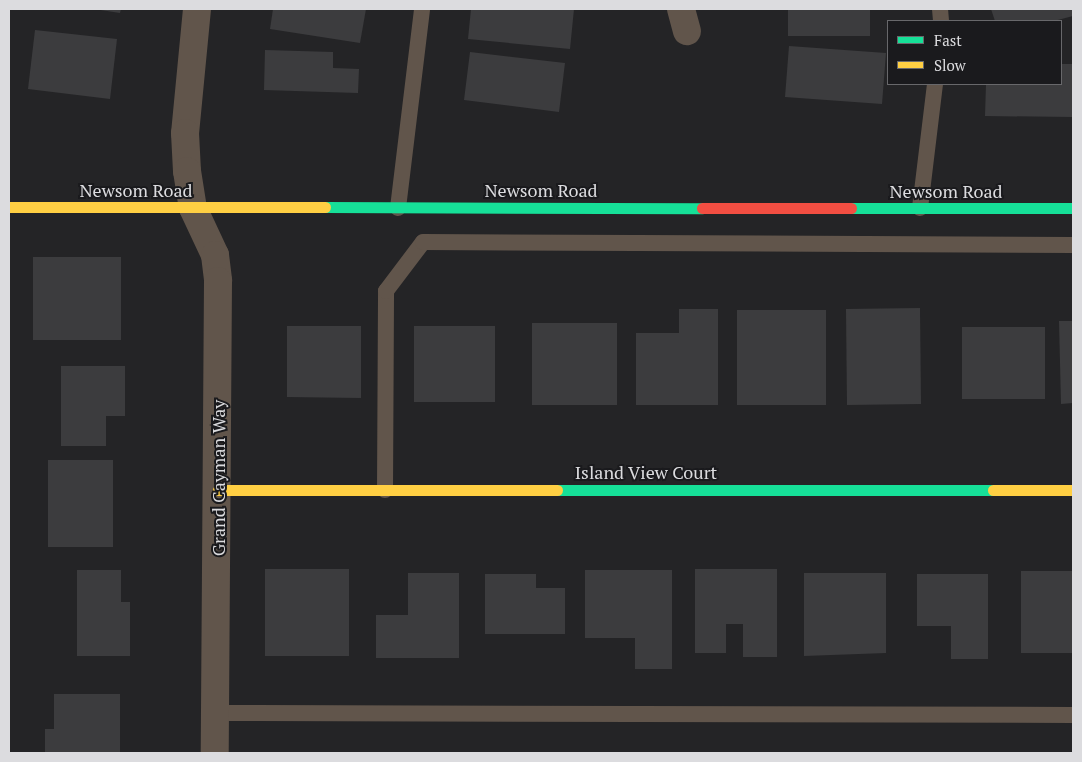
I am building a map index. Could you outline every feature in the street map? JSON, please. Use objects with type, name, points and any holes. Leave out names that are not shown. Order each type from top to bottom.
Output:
[{"type":"street","name":"Grand Cayman Way","points":[[197,9],[185,133],[193,208],[215,255],[218,281],[215,753]]},
{"type":"street","name":"Newsom Road","points":[[9,207],[1073,208]]},
{"type":"street","name":"Island View Court","points":[[218,490],[1073,490]]},
{"type":"lane","points":[[398,208],[422,9]]},
{"type":"lane","points":[[920,208],[935,85]]},
{"type":"lane","points":[[385,490],[386,291],[423,242],[1073,244]]},
{"type":"lane","points":[[216,713],[1073,715]]},
{"type":"building","points":[[94,9],[121,9],[120,13]]},
{"type":"building","points":[[273,9],[366,9],[360,43],[270,29]]},
{"type":"building","points":[[471,9],[574,9],[570,49],[468,39]]},
{"type":"building","points":[[788,9],[870,9],[870,36],[788,36]]},
{"type":"building","points":[[991,9],[1073,9],[1073,16],[1058,20],[995,20]]},
{"type":"building","points":[[35,30],[117,39],[110,99],[28,89]]},
{"type":"building","points":[[789,46],[886,53],[882,104],[785,97]]},
{"type":"building","points":[[265,50],[333,52],[333,68],[359,69],[358,93],[264,90]]},
{"type":"building","points":[[470,52],[565,63],[559,112],[464,100]]},
{"type":"building","points":[[1062,64],[1073,64],[1073,117],[985,116],[986,85],[1062,85]]},
{"type":"building","points":[[33,257],[121,257],[121,340],[33,340]]},
{"type":"building","points":[[920,308],[921,404],[847,405],[846,309]]},
{"type":"building","points":[[679,309],[718,309],[718,405],[636,405],[636,333],[679,333]]},
{"type":"building","points":[[737,310],[826,310],[826,405],[737,405]]},
{"type":"building","points":[[1059,321],[1073,321],[1073,403],[1061,404]]},
{"type":"building","points":[[532,323],[617,323],[617,405],[532,405]]},
{"type":"building","points":[[287,326],[361,326],[361,398],[287,397]]},
{"type":"building","points":[[414,326],[495,326],[495,402],[414,402]]},
{"type":"building","points":[[962,327],[1045,327],[1045,399],[962,399]]},
{"type":"building","points":[[61,366],[125,366],[125,416],[106,416],[106,446],[61,446]]},
{"type":"building","points":[[48,460],[113,460],[113,547],[48,547]]},
{"type":"building","points":[[265,569],[349,569],[349,656],[265,656]]},
{"type":"building","points":[[695,569],[777,569],[777,657],[743,657],[743,624],[726,624],[726,653],[695,653]]},
{"type":"building","points":[[77,570],[121,570],[121,602],[130,602],[130,656],[77,656]]},
{"type":"building","points":[[585,570],[672,570],[672,669],[635,669],[635,638],[585,638]]},
{"type":"building","points":[[1021,571],[1073,571],[1073,653],[1021,653]]},
{"type":"building","points":[[408,573],[459,573],[459,658],[376,658],[376,615],[408,615]]},
{"type":"building","points":[[804,573],[886,573],[886,653],[804,656]]},
{"type":"building","points":[[485,574],[536,574],[536,588],[565,588],[565,634],[485,634]]},
{"type":"building","points":[[917,574],[988,574],[988,659],[951,659],[951,626],[917,626]]},
{"type":"building","points":[[54,694],[120,694],[120,753],[45,753],[45,729],[54,729]]},
{"type":"traffic: fast","points":[[325,207],[702,208]]},
{"type":"traffic: fast","points":[[851,208],[1073,208]]},
{"type":"traffic: fast","points":[[557,490],[993,490]]},
{"type":"traffic: slow","points":[[9,207],[325,207]]},
{"type":"traffic: slow","points":[[218,490],[557,490]]},
{"type":"traffic: slow","points":[[993,490],[1073,490]]},
{"type":"traffic: jam","points":[[702,208],[851,208]]}]
